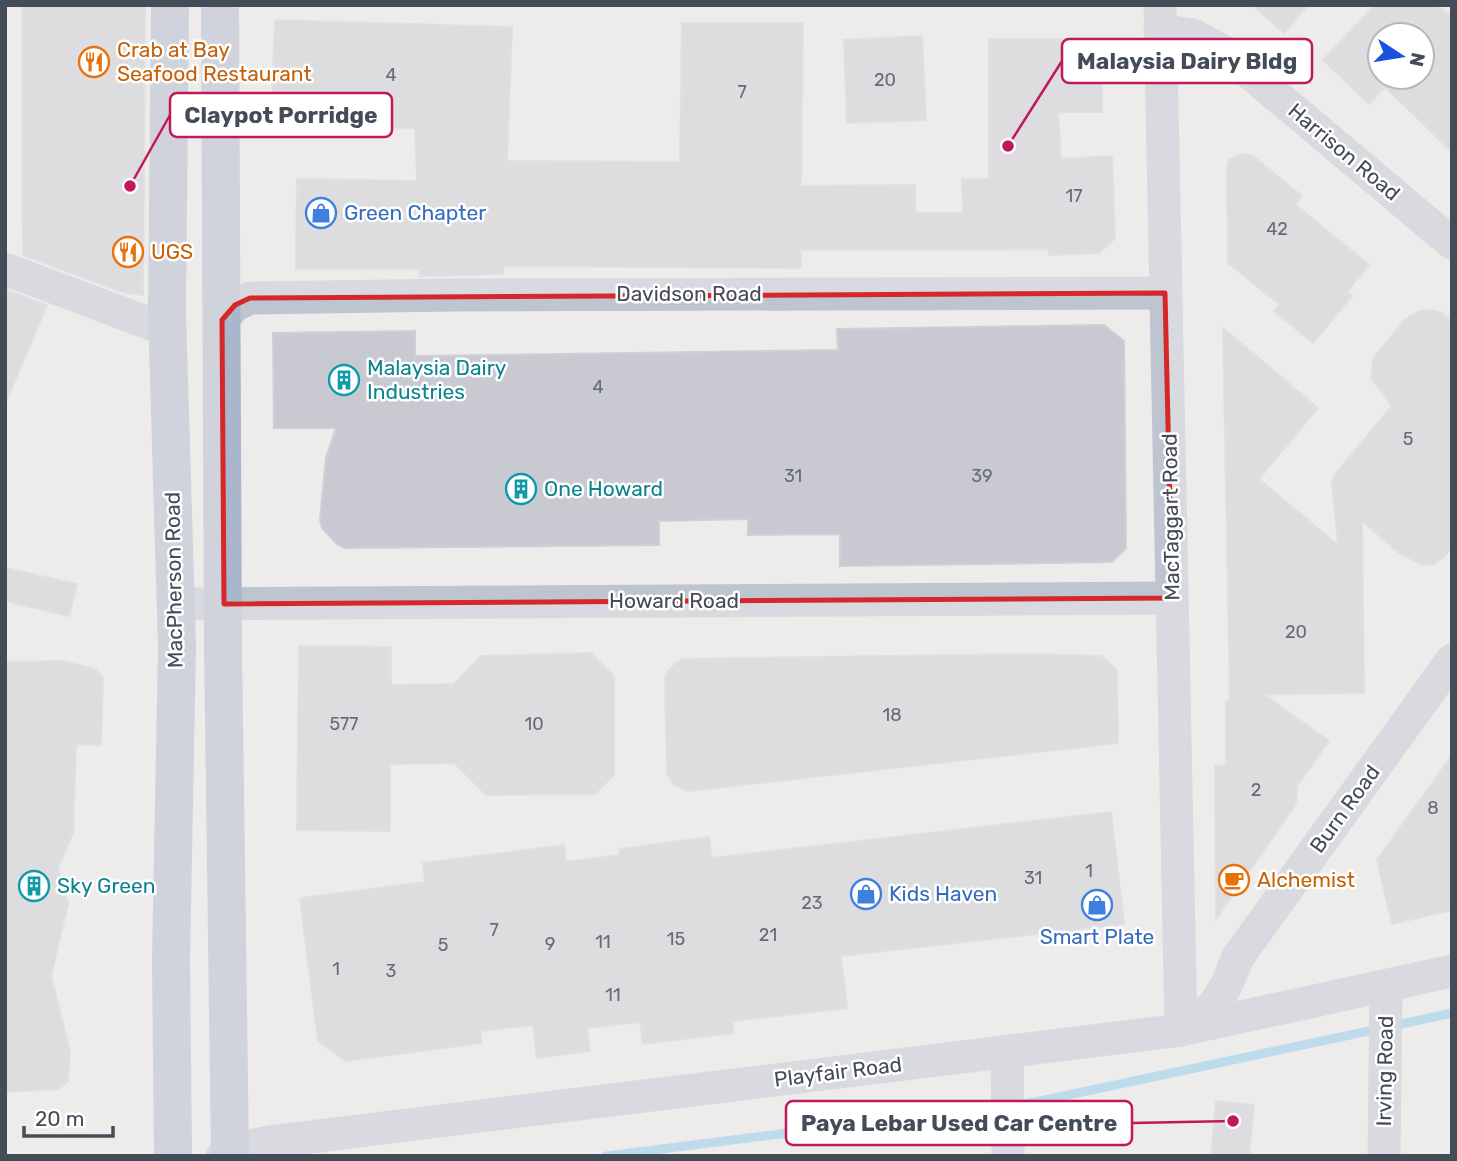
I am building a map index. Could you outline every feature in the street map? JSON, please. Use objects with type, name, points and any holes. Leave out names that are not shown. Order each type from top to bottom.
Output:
[{"type":"main road","name":"MacPherson Road","points":[[170,5],[167,321],[176,604],[171,960],[173,1156]]},
{"type":"main road","points":[[220,5],[227,1154]]},
{"type":"street","name":"Harrison Road","points":[[1160,18],[1226,53],[1452,243]]},
{"type":"street","name":"MacTaggart Road","points":[[1160,18],[1181,1030]]},
{"type":"street","points":[[5,255],[103,292],[167,321]]},
{"type":"street","points":[[5,269],[167,321]]},
{"type":"street","name":"Davidson Road","points":[[222,320],[235,305],[250,298],[1165,293]]},
{"type":"street","name":"Howard Road","points":[[176,604],[1172,598]]},
{"type":"street","name":"Burn Road","points":[[1181,1030],[1214,1006],[1238,957],[1452,660]]},
{"type":"street","name":"Burn Road","points":[[1180,983],[1203,979],[1238,957]]},
{"type":"street","name":"Playfair Road","points":[[227,1154],[270,1142],[1181,1030],[1386,999],[1452,971]]},
{"type":"street","name":"Irving Road","points":[[1384,1156],[1386,999]]},
{"type":"street","points":[[1007,1051],[1008,1140]]},
{"type":"highlighted area","points":[[1165,293],[1172,598],[224,604],[222,320],[235,305],[250,298]]},
{"type":"building","points":[[22,5],[145,5],[143,295],[122,292],[23,255]]},
{"type":"building","points":[[1252,5],[1308,5],[1284,33]]},
{"type":"building","points":[[1375,5],[1438,5],[1452,18],[1452,152],[1389,91],[1436,91],[1436,21],[1366,21],[1366,91],[1381,91],[1369,104],[1323,60]]},
{"type":"building","points":[[275,20],[512,27],[507,161],[680,162],[682,23],[803,23],[801,186],[915,185],[915,213],[963,213],[962,179],[989,179],[989,39],[1102,39],[1102,112],[1058,112],[1061,159],[1112,156],[1115,238],[1099,253],[1049,255],[1049,249],[801,250],[801,268],[503,266],[504,274],[420,276],[420,269],[296,269],[297,179],[417,181],[415,128],[271,124]]},
{"type":"building","points":[[922,36],[926,120],[847,123],[844,40]]},
{"type":"building","points":[[1245,154],[1253,156],[1302,196],[1295,204],[1369,265],[1347,292],[1352,296],[1313,343],[1274,311],[1280,305],[1228,263],[1227,169],[1229,160]]},
{"type":"building","points":[[5,290],[47,305],[5,404]]},
{"type":"building","points":[[1420,311],[1442,313],[1452,323],[1452,547],[1444,557],[1433,564],[1422,565],[1399,553],[1362,521],[1364,693],[1263,694],[1329,741],[1297,786],[1296,804],[1216,919],[1215,765],[1226,766],[1226,701],[1230,701],[1223,328],[1318,408],[1259,479],[1338,545],[1332,482],[1336,473],[1392,406],[1371,378],[1373,359],[1405,319]]},
{"type":"building","points":[[1104,325],[1124,341],[1126,548],[1112,562],[840,566],[840,534],[748,535],[748,519],[659,521],[659,545],[344,548],[322,528],[320,520],[326,458],[336,428],[274,428],[273,333],[415,331],[415,356],[838,350],[837,329]]},
{"type":"building","points":[[5,568],[77,584],[69,616],[5,601]]},
{"type":"building","points":[[299,646],[391,647],[391,685],[454,684],[481,656],[591,653],[614,676],[614,775],[595,794],[486,795],[454,763],[390,764],[390,831],[297,830]]},
{"type":"building","points":[[1030,654],[1101,656],[1117,670],[1118,743],[688,791],[674,785],[667,773],[665,679],[667,672],[683,659]]},
{"type":"building","name":"Sky Green","points":[[62,661],[95,669],[103,678],[101,745],[76,744],[73,833],[58,868],[68,904],[51,976],[70,1052],[68,1081],[59,1089],[5,1092],[5,662]]},
{"type":"building","points":[[1452,755],[1452,910],[1392,924],[1377,860]]},
{"type":"building","points":[[1111,812],[1124,924],[841,956],[847,1008],[732,1021],[733,1033],[643,1044],[640,1022],[587,1028],[590,1051],[537,1058],[533,1025],[480,1031],[482,1043],[346,1061],[318,1041],[300,898],[425,882],[423,863],[564,845],[566,862],[620,855],[619,849],[709,837],[712,858]]},
{"type":"building","points":[[1216,1101],[1254,1105],[1249,1156],[1211,1156]]},
{"type":"waterway","points":[[1392,1026],[1452,1013]]},
{"type":"waterway","points":[[1015,1105],[1378,1029]]},
{"type":"waterway","points":[[606,1156],[1001,1106]]},
{"type":"place","name":"Crab at Bay Seafood Restaurant","points":[[94,62]]},
{"type":"place","name":"Malaysia Dairy Bldg","points":[[1008,146]]},
{"type":"place","name":"Claypot Porridge","points":[[130,186]]},
{"type":"place","name":"Green Chapter","points":[[321,213]]},
{"type":"place","name":"UGS","points":[[128,252]]},
{"type":"place","name":"Malaysia Dairy Industries","points":[[344,380]]},
{"type":"place","name":"One Howard","points":[[521,489]]},
{"type":"place","name":"Alchemist","points":[[1234,880]]},
{"type":"place","name":"Sky Green","points":[[34,886]]},
{"type":"place","name":"Kids Haven","points":[[866,894]]},
{"type":"place","name":"Smart Plate","points":[[1097,905]]},
{"type":"place","name":"Paya Lebar Used Car Centre","points":[[1233,1121]]}]
